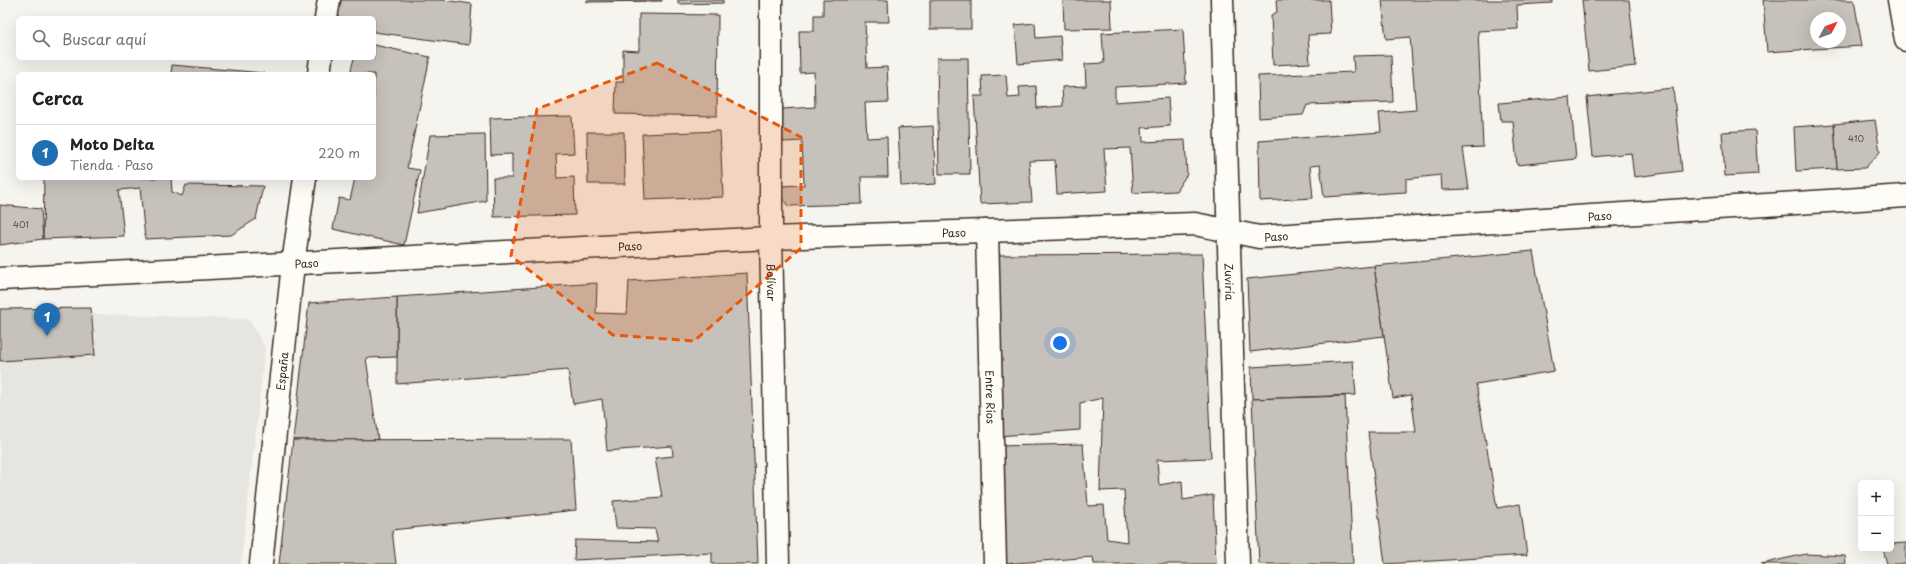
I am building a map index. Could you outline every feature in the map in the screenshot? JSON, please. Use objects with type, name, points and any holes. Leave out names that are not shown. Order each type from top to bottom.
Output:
[{"type":"street","points":[[326,16],[328,0]]},
{"type":"street","name":"Bolívar","points":[[771,0],[771,238],[778,564]]},
{"type":"street","name":"Zuviría","points":[[1222,0],[1238,564]]},
{"type":"street","points":[[1899,0],[1906,40]]},
{"type":"street","points":[[319,72],[321,60]]},
{"type":"street","name":"España","points":[[261,564],[293,264],[305,180]]},
{"type":"street","name":"Paso","points":[[0,279],[771,238],[1195,224],[1259,237],[1906,196]]},
{"type":"street","name":"Entre Ríos","points":[[987,231],[995,564]]},
{"type":"highlighted area","points":[[657,63],[801,137],[801,248],[694,341],[613,335],[511,256],[537,109]]},
{"type":"shaded area","points":[[0,311],[249,319],[265,347],[241,564],[0,564]]},
{"type":"building","points":[[340,0],[443,0],[472,4],[469,45],[376,32],[376,16],[336,16]]},
{"type":"building","points":[[587,0],[662,0],[662,1],[587,2]]},
{"type":"building","points":[[678,0],[723,0],[723,3],[678,4]]},
{"type":"building","points":[[823,0],[888,0],[889,22],[865,22],[867,68],[887,67],[889,102],[865,103],[867,138],[887,137],[888,177],[861,177],[862,204],[788,206],[780,195],[779,186],[804,185],[802,141],[783,142],[782,109],[815,107],[814,72],[800,73],[799,31],[814,31],[814,15],[823,15]]},
{"type":"building","points":[[930,0],[971,0],[971,29],[930,29]]},
{"type":"building","points":[[1063,0],[1111,0],[1112,28],[1064,29]]},
{"type":"building","points":[[1276,0],[1329,0],[1331,34],[1308,35],[1310,63],[1273,65],[1271,15],[1277,12]]},
{"type":"building","points":[[1382,0],[1552,0],[1552,3],[1517,5],[1518,29],[1478,31],[1483,147],[1463,148],[1469,189],[1442,190],[1441,175],[1406,179],[1406,192],[1324,197],[1320,165],[1310,166],[1313,198],[1260,201],[1259,141],[1381,132],[1379,113],[1416,110],[1410,37],[1386,39]]},
{"type":"building","points":[[1582,0],[1629,0],[1636,66],[1589,71]]},
{"type":"building","points":[[1763,0],[1854,0],[1862,46],[1846,47],[1846,12],[1810,12],[1810,48],[1830,48],[1767,52]]},
{"type":"building","points":[[639,14],[718,15],[717,116],[615,114],[616,82],[623,82],[623,50],[639,51]]},
{"type":"building","points":[[1035,23],[1036,38],[1060,36],[1062,60],[1018,64],[1015,25]]},
{"type":"building","points":[[1183,29],[1186,83],[1115,87],[1115,102],[1168,98],[1170,126],[1142,128],[1143,142],[1185,140],[1187,174],[1176,191],[1133,193],[1130,148],[1104,149],[1107,191],[1057,194],[1055,160],[1029,161],[1032,202],[980,204],[974,96],[983,96],[982,76],[1006,75],[1008,98],[1020,97],[1019,87],[1036,86],[1037,108],[1063,106],[1062,87],[1086,86],[1085,64],[1104,63],[1102,33]]},
{"type":"building","points":[[376,45],[430,57],[407,168],[420,170],[404,245],[333,229],[339,198],[350,200],[355,180],[376,180],[376,72],[350,72],[354,60],[376,60]]},
{"type":"building","points":[[1391,55],[1393,102],[1307,105],[1303,115],[1259,118],[1258,76],[1354,72],[1353,56]]},
{"type":"building","points":[[937,58],[968,58],[970,174],[939,174]]},
{"type":"building","points":[[172,65],[252,72],[171,72]]},
{"type":"building","points":[[1673,88],[1682,171],[1634,177],[1631,153],[1593,157],[1587,97]]},
{"type":"building","points":[[1570,97],[1576,159],[1517,165],[1513,121],[1501,121],[1499,103]]},
{"type":"building","points":[[572,116],[574,153],[556,154],[557,178],[574,177],[575,215],[494,217],[493,178],[512,178],[512,154],[491,155],[490,118]]},
{"type":"building","points":[[1875,120],[1880,152],[1865,168],[1837,169],[1834,124]]},
{"type":"building","points":[[1834,124],[1837,169],[1796,171],[1794,127]]},
{"type":"building","points":[[933,126],[936,184],[901,186],[898,128]]},
{"type":"building","points":[[1755,130],[1758,174],[1725,176],[1722,132]]},
{"type":"building","points":[[720,131],[723,197],[645,200],[642,134]]},
{"type":"building","points":[[587,132],[624,132],[625,184],[588,184]]},
{"type":"building","points":[[485,134],[486,201],[417,213],[430,135]]},
{"type":"building","points":[[44,180],[171,180],[172,192],[182,196],[186,185],[263,186],[256,219],[231,235],[145,239],[140,188],[119,190],[124,236],[43,239]]},
{"type":"building","points":[[0,205],[41,209],[43,239],[0,245]]},
{"type":"building","points":[[1533,251],[1554,371],[1476,384],[1497,508],[1520,504],[1527,555],[1385,564],[1368,432],[1416,432],[1411,395],[1393,398],[1374,266]]},
{"type":"building","points":[[1202,254],[1211,458],[1157,460],[1159,485],[1182,481],[1183,500],[1213,495],[1216,564],[1094,564],[1093,557],[1003,564],[998,446],[1083,444],[1088,506],[1104,505],[1107,539],[1127,542],[1124,490],[1100,491],[1103,398],[1080,403],[1080,430],[998,436],[991,255]]},
{"type":"building","points":[[1374,266],[1384,336],[1250,352],[1247,279]]},
{"type":"building","points":[[747,273],[758,564],[712,564],[712,553],[574,560],[575,540],[658,542],[655,529],[616,528],[613,501],[662,497],[655,458],[673,456],[672,446],[607,451],[602,399],[573,404],[568,370],[397,384],[397,297],[597,283],[596,313],[627,314],[629,281]]},
{"type":"building","points":[[397,297],[397,357],[366,358],[378,440],[293,440],[309,303]]},
{"type":"building","points":[[91,308],[95,355],[0,361],[0,309]]},
{"type":"building","points":[[1353,361],[1356,395],[1252,399],[1251,367]]},
{"type":"building","points":[[1345,396],[1353,564],[1259,564],[1252,399]]},
{"type":"building","points":[[571,439],[576,510],[392,530],[396,564],[279,564],[293,440]]},
{"type":"building","points":[[1906,543],[1906,564],[1887,564],[1884,552],[1894,552],[1894,544]]},
{"type":"building","points":[[1806,554],[1845,556],[1846,564],[1761,564]]},
{"type":"place","name":"Moto Delta","points":[[47,336]]}]
